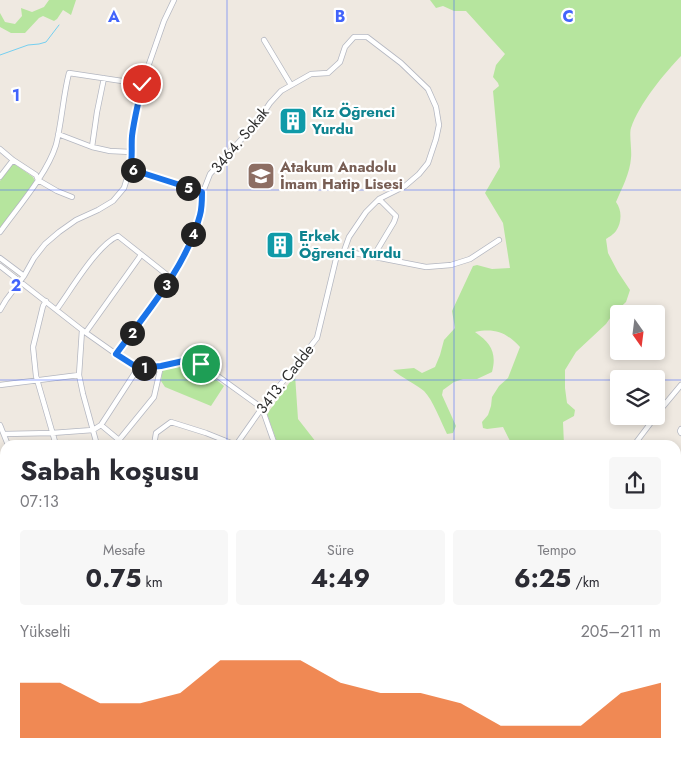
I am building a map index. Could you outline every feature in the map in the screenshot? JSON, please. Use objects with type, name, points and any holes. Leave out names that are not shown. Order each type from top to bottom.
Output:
[{"type":"street","points":[[0,310],[45,244],[76,220],[112,202],[124,188],[132,162],[132,137],[142,84],[164,21],[174,0]]},
{"type":"street","name":"3464. Sokak","points":[[116,354],[178,267],[192,238],[200,214],[202,192],[210,174],[258,121],[281,91],[311,74],[328,73],[340,62],[345,47],[354,37]]},
{"type":"street","name":"3413. Cadde","points":[[240,440],[317,338],[336,259],[339,253],[344,251],[346,242],[360,219],[379,199],[405,186],[419,174],[428,162],[436,139],[439,125],[436,107],[428,89],[401,63],[367,37],[354,37]]},
{"type":"street","points":[[264,40],[291,85]]},
{"type":"street","points":[[0,232],[38,180],[52,155],[58,134],[69,73],[142,84]]},
{"type":"street","points":[[92,147],[104,78]]},
{"type":"street","points":[[58,134],[110,152],[131,152]]},
{"type":"street","points":[[0,149],[36,175],[38,180],[72,197]]},
{"type":"street","points":[[0,177],[13,160]]},
{"type":"street","points":[[130,169],[202,192]]},
{"type":"street","points":[[373,257],[396,216],[379,199]]},
{"type":"street","points":[[57,310],[93,258],[112,238],[118,236],[170,278]]},
{"type":"street","points":[[344,251],[426,267],[452,264],[470,258],[499,240]]},
{"type":"street","points":[[95,440],[79,375],[84,331],[141,255]]},
{"type":"street","points":[[0,258],[24,276]]},
{"type":"street","points":[[0,266],[84,331],[138,368],[161,366],[188,360],[201,364],[262,408],[273,440]]},
{"type":"street","points":[[46,301],[33,347],[38,381],[54,440]]},
{"type":"street","points":[[101,425],[119,440],[154,397],[161,366]]},
{"type":"street","points":[[4,434],[93,430],[101,425],[138,368]]},
{"type":"street","points":[[0,385],[79,375]]},
{"type":"street","points":[[665,405],[681,385]]},
{"type":"street","points":[[155,440],[156,433],[171,422],[224,440]]},
{"type":"street","points":[[0,425],[6,440]]},
{"type":"street","points":[[638,440],[649,425]]},
{"type":"green space","points":[[49,0],[76,0],[71,15],[63,10],[54,21],[43,16],[25,33],[11,33],[0,27],[0,13],[5,22],[15,24],[22,16],[21,8],[32,12],[44,7]]},
{"type":"green space","points":[[430,0],[681,0],[681,56],[653,90],[640,109],[631,128],[629,169],[616,202],[620,212],[620,220],[615,232],[606,239],[608,253],[630,290],[626,302],[623,305],[610,305],[610,318],[576,352],[565,370],[567,403],[575,410],[574,416],[563,422],[564,440],[510,440],[503,427],[483,428],[482,422],[488,415],[492,397],[499,386],[508,378],[520,347],[510,338],[499,332],[475,332],[489,344],[494,359],[492,372],[477,379],[463,379],[454,382],[443,390],[442,395],[456,426],[453,433],[447,434],[434,405],[424,391],[393,370],[414,368],[422,373],[435,367],[444,340],[455,328],[452,311],[473,266],[477,265],[492,269],[510,268],[503,223],[485,193],[500,167],[493,91],[499,86],[493,77],[496,65],[505,54],[466,11],[454,11],[443,6],[436,8]]},
{"type":"green space","points":[[13,163],[33,177],[35,181],[0,229],[0,181]]},
{"type":"green space","points":[[187,364],[199,366],[224,386],[211,406],[165,387],[161,381],[163,368]]},
{"type":"green space","points":[[295,375],[298,419],[314,440],[276,440],[267,414]]},
{"type":"waterway","points":[[0,55],[28,45],[46,42],[59,25]]},
{"type":"place","name":"Kız Öğrenci Yurdu","points":[[293,121]]},
{"type":"place","name":"Atakum Anadolu İmam Hatip Lisesi","points":[[261,176]]},
{"type":"place","name":"Erkek Öğrenci Yurdu","points":[[280,245]]},
{"type":"route","points":[[142,84],[132,137],[132,162],[130,169],[202,192],[200,214],[192,238],[178,267],[116,354],[132,366],[138,368],[161,366],[188,360],[201,364]]}]
